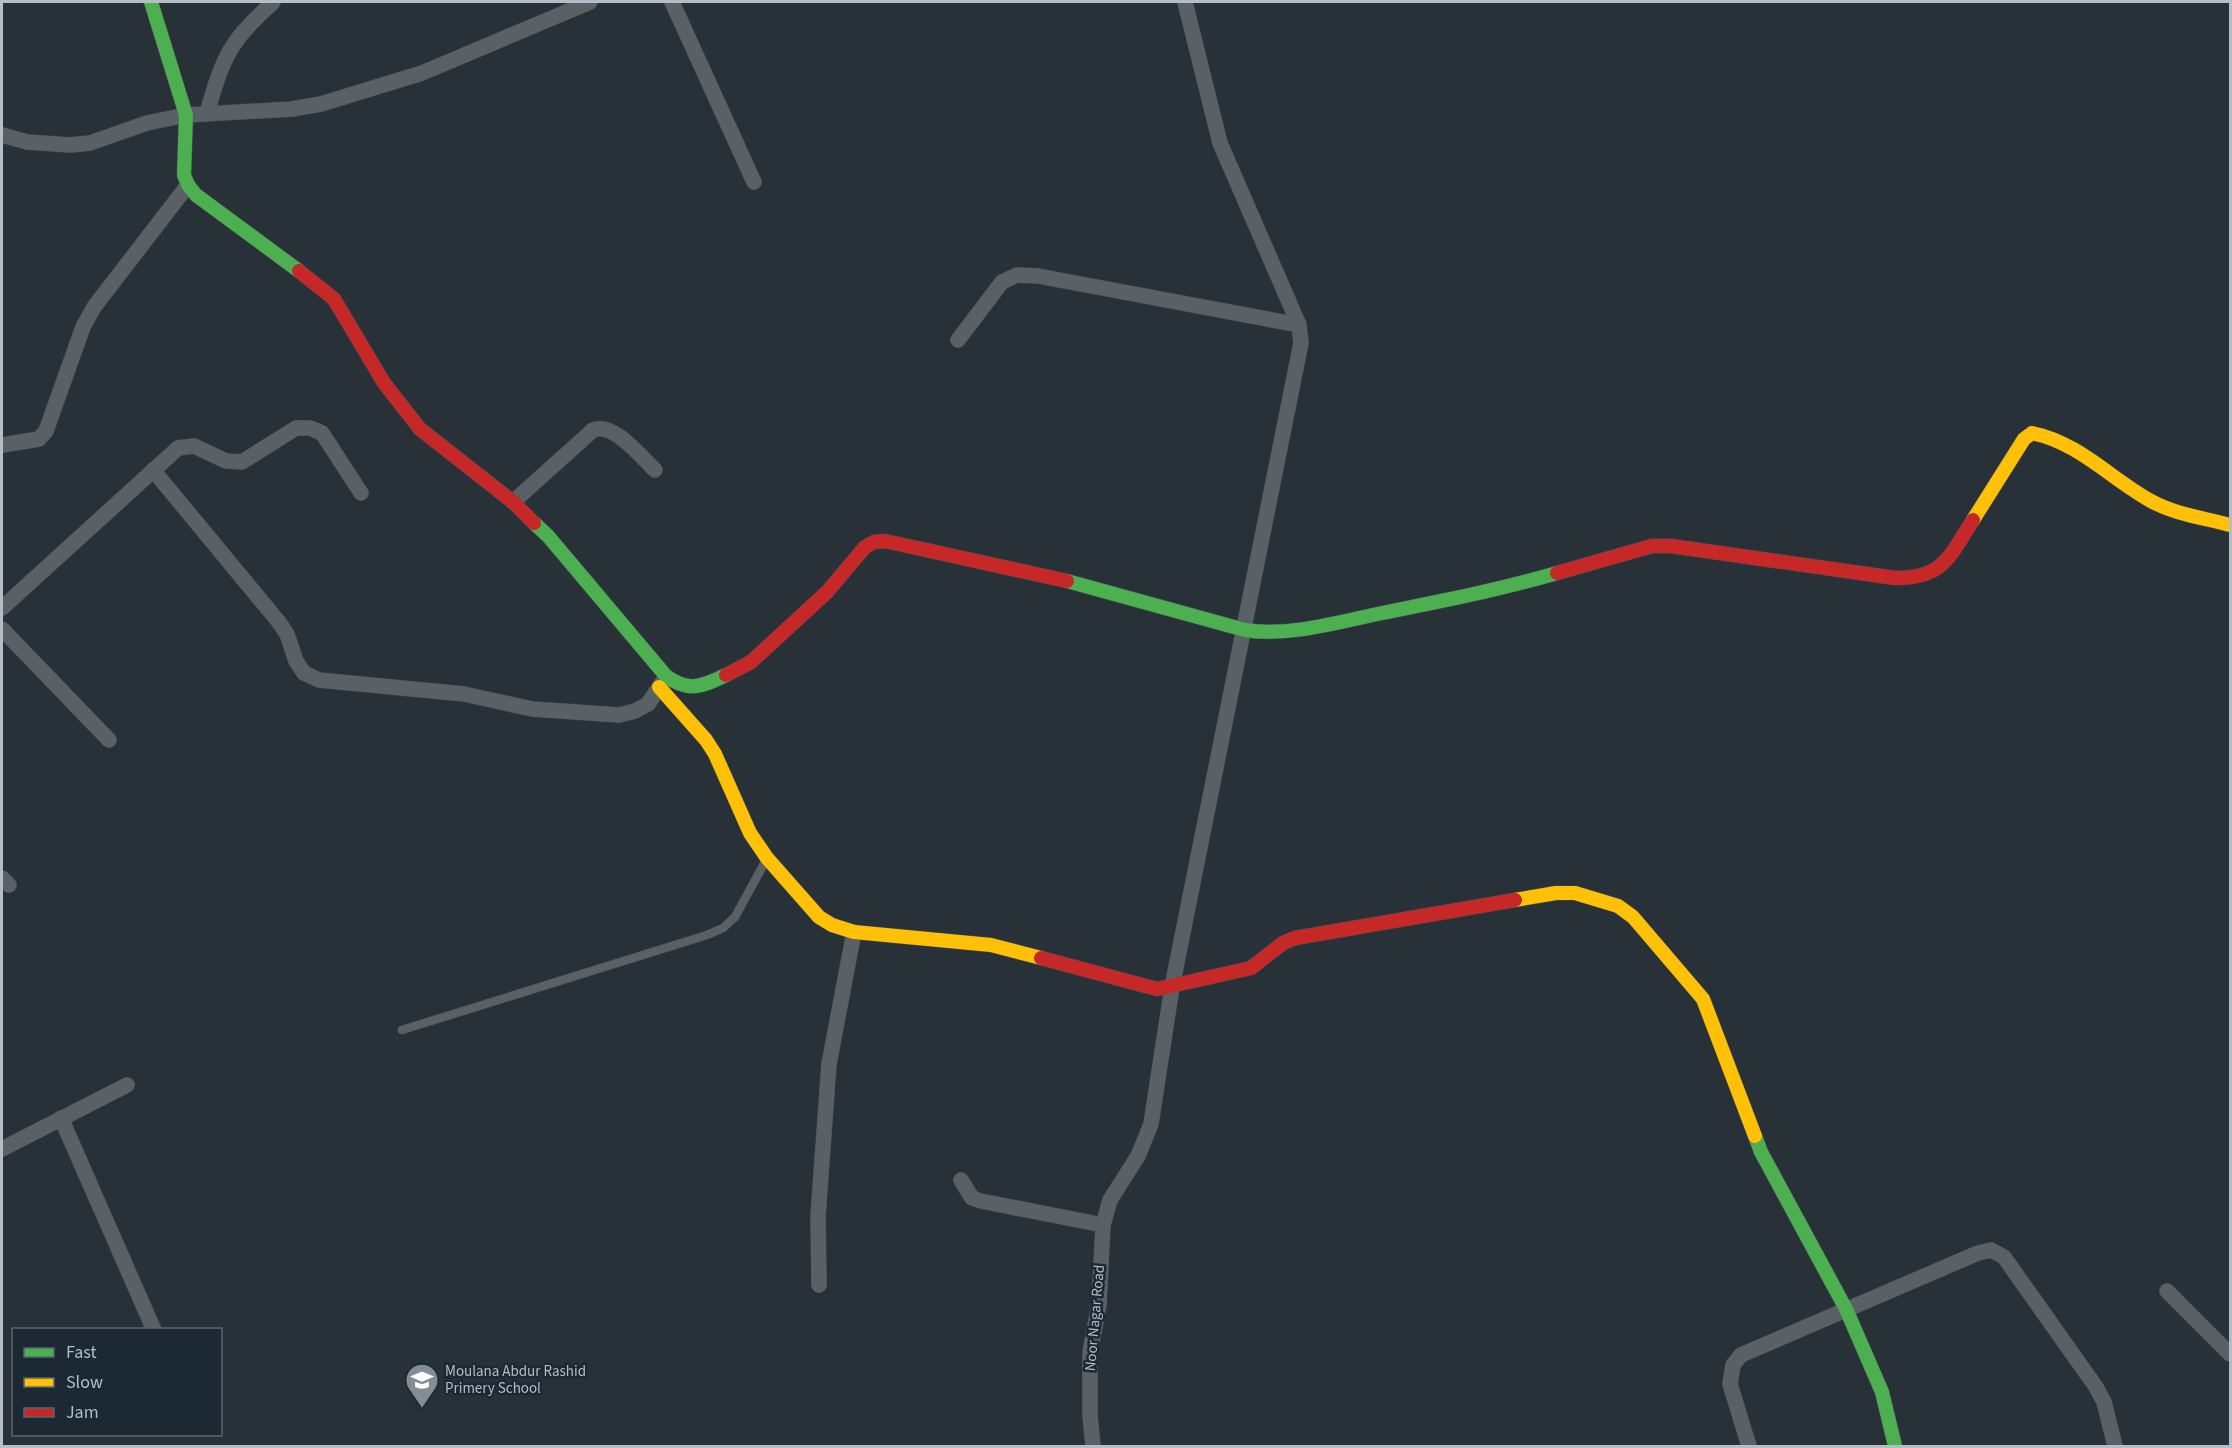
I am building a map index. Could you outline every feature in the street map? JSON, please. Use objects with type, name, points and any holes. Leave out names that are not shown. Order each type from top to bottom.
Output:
[{"type":"street","points":[[151,2],[186,115],[184,175],[188,185],[196,195],[324,289],[334,299],[379,374],[408,416],[420,429],[513,502],[548,536],[706,740],[715,754],[750,833],[767,858],[819,917],[832,926],[854,932],[991,945],[1157,989],[1251,968],[1283,943],[1295,938],[1556,893],[1575,893],[1618,906],[1633,917],[1703,999],[1761,1152],[1846,1309],[1882,1392],[1895,1446]]},
{"type":"street","points":[[207,113],[220,69],[229,53],[240,36],[273,2]]},
{"type":"street","points":[[2,135],[27,142],[70,145],[90,143],[147,123],[186,115],[292,109],[321,104],[422,73],[590,2]]},
{"type":"street","points":[[672,2],[754,182]]},
{"type":"street","points":[[1185,2],[1220,143],[1299,325]]},
{"type":"street","points":[[2,444],[39,439],[46,431],[83,327],[94,307],[188,185]]},
{"type":"street","points":[[958,340],[1002,282],[1017,275],[1038,276],[1299,325]]},
{"type":"street","name":"Noor Nagar Road","points":[[1093,1446],[1090,1415],[1090,1352],[1099,1305],[1103,1225],[1110,1200],[1138,1156],[1151,1124],[1172,987],[1301,343],[1299,325]]},
{"type":"street","points":[[513,502],[594,430],[601,427],[613,430],[654,470]]},
{"type":"street","points":[[2,608],[178,448],[194,446],[226,461],[242,462],[296,428],[310,428],[322,433],[361,494]]},
{"type":"street","points":[[662,682],[701,687],[751,662],[827,592],[865,547],[874,542],[885,541],[1062,580],[1263,633],[1337,623],[1510,587],[1653,546],[1671,546],[1895,578],[1915,578],[1934,572],[1947,561],[2024,439],[2032,433],[2042,435],[2096,461],[2149,500],[2163,507],[2230,525]]},
{"type":"street","points":[[153,470],[278,621],[304,673],[319,680],[464,694],[532,709],[619,716],[648,704],[662,682]]},
{"type":"street","points":[[2,629],[109,740]]},
{"type":"street","points":[[819,1285],[818,1216],[829,1064],[854,932]]},
{"type":"street","points":[[2,1149],[127,1085]]},
{"type":"street","points":[[61,1118],[154,1328]]},
{"type":"street","points":[[961,1180],[972,1198],[981,1201],[1103,1225]]},
{"type":"street","points":[[1749,1446],[1730,1384],[1733,1365],[1740,1355],[1978,1253],[1991,1250],[2004,1257],[2096,1387],[2104,1402],[2115,1446]]},
{"type":"street","points":[[2167,1291],[2230,1354]]},
{"type":"lane","points":[[402,1030],[707,935],[723,928],[735,917],[767,858]]},
{"type":"traffic: fast","points":[[151,2],[186,115],[184,175],[188,185],[196,195],[299,271]]},
{"type":"traffic: fast","points":[[534,523],[548,536],[666,676],[682,685],[696,686],[726,675]]},
{"type":"traffic: fast","points":[[1067,581],[1245,630],[1278,632],[1331,624],[1492,590],[1557,573]]},
{"type":"traffic: fast","points":[[1755,1136],[1761,1152],[1846,1309],[1882,1392],[1895,1446]]},
{"type":"traffic: slow","points":[[1973,520],[2024,439],[2032,433],[2064,444],[2151,501],[2179,512],[2230,525]]},
{"type":"traffic: slow","points":[[659,687],[706,740],[715,754],[750,833],[767,858],[819,917],[832,925],[854,932],[991,945],[1041,958]]},
{"type":"traffic: slow","points":[[1515,900],[1556,893],[1575,893],[1618,906],[1633,917],[1703,999],[1755,1136]]},
{"type":"traffic: jam","points":[[299,271],[334,299],[384,383],[420,429],[513,502],[534,523]]},
{"type":"traffic: jam","points":[[1557,573],[1652,546],[1671,546],[1895,578],[1911,577],[1924,574],[1943,563],[1958,545],[1973,520]]},
{"type":"traffic: jam","points":[[726,675],[751,662],[827,592],[865,547],[874,542],[885,541],[1067,581]]},
{"type":"traffic: jam","points":[[1041,958],[1157,989],[1251,968],[1283,943],[1295,938],[1515,900]]},
{"type":"place","name":"Moulana Abdur Rashid Primery School","points":[[422,1409]]}]
